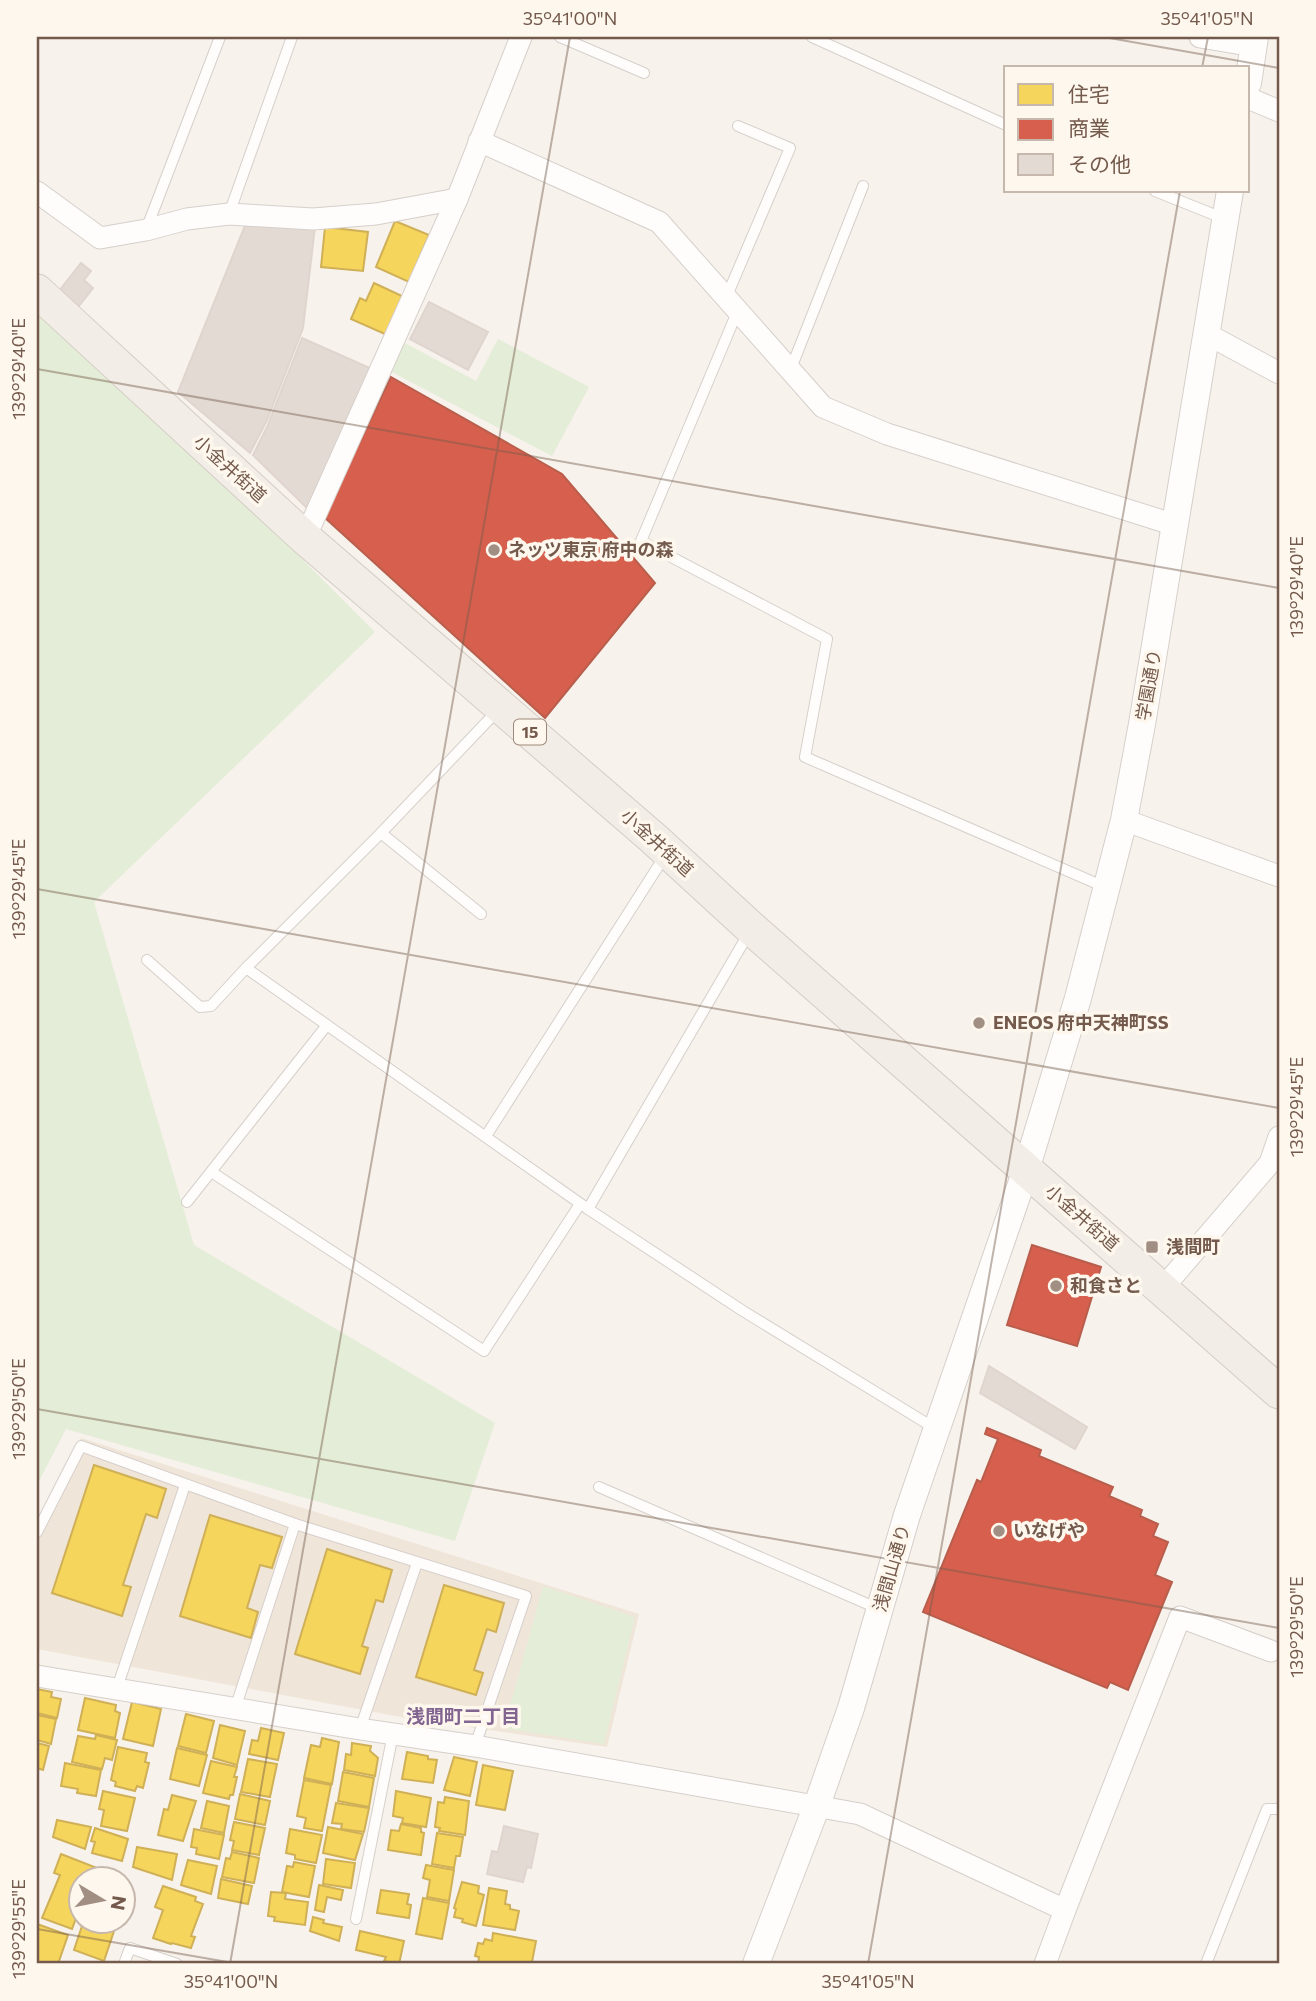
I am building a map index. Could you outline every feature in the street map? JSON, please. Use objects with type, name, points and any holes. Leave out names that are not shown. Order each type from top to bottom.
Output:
[{"type":"main road","name":"小金井街道","points":[[37,291],[305,538],[667,852],[1279,1392]]},
{"type":"street","points":[[305,538],[457,199],[521,37]]},
{"type":"street","points":[[1200,37],[1255,41],[1250,71]]},
{"type":"street","points":[[1250,99],[1279,111]]},
{"type":"street","points":[[479,141],[659,222],[823,407],[887,434],[1175,525]]},
{"type":"street","points":[[37,192],[100,238],[187,219],[229,214],[313,219],[376,214],[457,199]]},
{"type":"street","name":"学園通り","points":[[1026,1170],[1078,998],[1124,820],[1158,635],[1230,192]]},
{"type":"street","points":[[1207,334],[1279,373]]},
{"type":"street","points":[[1124,820],[1279,876]]},
{"type":"street","points":[[1162,1289],[1270,1163],[1279,1137]]},
{"type":"street","name":"浅間山通り","points":[[756,1964],[851,1708],[907,1515],[1026,1170]]},
{"type":"street","points":[[1045,1964],[1180,1617],[1271,1651]]},
{"type":"street","points":[[37,1676],[475,1746],[860,1814],[1065,1909]]},
{"type":"lane","points":[[146,230],[220,37]]},
{"type":"lane","points":[[229,214],[292,37]]},
{"type":"lane","points":[[561,37],[644,73]]},
{"type":"lane","points":[[812,37],[1004,124]]},
{"type":"lane","points":[[738,126],[790,148],[641,541],[827,639],[805,757],[1107,888]]},
{"type":"lane","points":[[790,371],[863,186]]},
{"type":"lane","points":[[1157,192],[1225,219]]},
{"type":"lane","points":[[148,960],[200,1007],[211,1006],[500,707]]},
{"type":"lane","points":[[381,833],[481,914]]},
{"type":"lane","points":[[486,1136],[667,852]]},
{"type":"lane","points":[[213,1173],[484,1351],[584,1207],[751,928]]},
{"type":"lane","points":[[246,968],[584,1207],[743,1311],[936,1429]]},
{"type":"lane","points":[[187,1202],[213,1173],[327,1025]]},
{"type":"lane","points":[[37,1532],[80,1446],[295,1524],[526,1596],[475,1746]]},
{"type":"lane","points":[[117,1688],[185,1485]]},
{"type":"lane","points":[[599,1487],[880,1610]]},
{"type":"lane","points":[[235,1709],[295,1524]]},
{"type":"lane","points":[[360,1729],[417,1563]]},
{"type":"lane","points":[[356,1919],[393,1734]]},
{"type":"lane","points":[[1206,1964],[1267,1809],[1279,1809]]},
{"type":"lane","points":[[124,1964],[130,1948],[177,1964]]},
{"type":"shaded area","points":[[81,1438],[639,1614],[607,1747],[406,1718],[37,1649],[37,1519]]},
{"type":"green space","points":[[37,294],[375,632],[94,902],[194,1245],[495,1423],[455,1541],[66,1429],[37,1485]]},
{"type":"green space","points":[[498,339],[589,387],[552,456],[390,371],[405,343],[476,381]]},
{"type":"green space","points":[[543,1586],[635,1617],[604,1744],[504,1728]]},
{"type":"building: 住宅","points":[[395,221],[429,235],[409,282],[376,267]]},
{"type":"building: 住宅","points":[[325,227],[368,232],[363,271],[321,267]]},
{"type":"building: 住宅","points":[[374,283],[404,297],[387,335],[351,319],[360,298],[366,301]]},
{"type":"building: 住宅","points":[[94,1465],[166,1489],[157,1518],[146,1514],[123,1585],[131,1587],[122,1616],[52,1593]]},
{"type":"building: 住宅","points":[[210,1515],[282,1537],[272,1568],[260,1565],[247,1608],[258,1612],[251,1638],[180,1616]]},
{"type":"building: 住宅","points":[[327,1549],[392,1570],[383,1602],[376,1600],[362,1646],[368,1648],[360,1674],[295,1654]]},
{"type":"building: 住宅","points":[[444,1585],[504,1603],[496,1632],[487,1629],[474,1670],[483,1673],[476,1695],[416,1677]]},
{"type":"building: 住宅","points":[[37,1689],[52,1692],[51,1697],[61,1699],[57,1718],[37,1713]]},
{"type":"building: 住宅","points":[[85,1698],[116,1705],[115,1711],[120,1713],[115,1738],[78,1730]]},
{"type":"building: 住宅","points":[[132,1702],[161,1709],[153,1746],[123,1739]]},
{"type":"building: 住宅","points":[[186,1714],[214,1721],[206,1753],[178,1746]]},
{"type":"building: 住宅","points":[[37,1715],[56,1719],[51,1744],[37,1740]]},
{"type":"building: 住宅","points":[[220,1725],[245,1731],[237,1765],[213,1758]]},
{"type":"building: 住宅","points":[[261,1728],[284,1733],[278,1760],[249,1754],[252,1740],[258,1741]]},
{"type":"building: 住宅","points":[[96,1735],[117,1740],[112,1760],[105,1758],[102,1769],[72,1762],[78,1736],[95,1739]]},
{"type":"building: 住宅","points":[[322,1738],[339,1742],[332,1784],[304,1778],[311,1745],[320,1747]]},
{"type":"building: 住宅","points":[[37,1743],[49,1746],[43,1770],[37,1768]]},
{"type":"building: 住宅","points":[[352,1743],[371,1746],[370,1751],[378,1758],[375,1776],[344,1770],[346,1754],[351,1755]]},
{"type":"building: 住宅","points":[[118,1747],[147,1753],[145,1762],[149,1763],[143,1788],[137,1786],[135,1791],[115,1786],[116,1782],[111,1780]]},
{"type":"building: 住宅","points":[[177,1748],[207,1755],[199,1786],[170,1779]]},
{"type":"building: 住宅","points":[[407,1752],[437,1760],[433,1783],[402,1779]]},
{"type":"building: 住宅","points":[[454,1757],[477,1762],[470,1796],[444,1790]]},
{"type":"building: 住宅","points":[[248,1759],[277,1764],[270,1797],[241,1792]]},
{"type":"building: 住宅","points":[[211,1761],[237,1767],[233,1795],[230,1795],[229,1799],[203,1793]]},
{"type":"building: 住宅","points":[[65,1763],[101,1770],[96,1796],[77,1793],[78,1789],[61,1786]]},
{"type":"building: 住宅","points":[[483,1765],[513,1771],[505,1810],[476,1805]]},
{"type":"building: 住宅","points":[[343,1772],[374,1778],[369,1807],[338,1801]]},
{"type":"building: 住宅","points":[[304,1780],[331,1785],[322,1831],[304,1828],[306,1818],[297,1816]]},
{"type":"building: 住宅","points":[[103,1791],[135,1798],[127,1831],[101,1826],[104,1810],[99,1809]]},
{"type":"building: 住宅","points":[[396,1791],[431,1798],[426,1827],[402,1823],[403,1818],[393,1816]]},
{"type":"building: 住宅","points":[[240,1794],[270,1801],[265,1825],[235,1819]]},
{"type":"building: 住宅","points":[[172,1795],[196,1801],[183,1841],[158,1835],[164,1809],[168,1810]]},
{"type":"building: 住宅","points":[[445,1797],[469,1801],[465,1835],[439,1831],[440,1828],[435,1827],[438,1802],[444,1803]]},
{"type":"building: 住宅","points":[[207,1801],[229,1806],[224,1833],[201,1828]]},
{"type":"building: 住宅","points":[[336,1803],[369,1808],[364,1832],[341,1829],[342,1824],[332,1823]]},
{"type":"building: 住宅","points":[[57,1820],[91,1827],[85,1849],[53,1837]]},
{"type":"building: 住宅","points":[[234,1822],[265,1828],[259,1855],[232,1850],[234,1841],[230,1840]]},
{"type":"building: 住宅","points":[[401,1824],[421,1828],[424,1833],[421,1855],[388,1850],[391,1830],[399,1831]]},
{"type":"building: 住宅","points":[[328,1827],[363,1834],[355,1860],[323,1853]]},
{"type":"building: 住宅","points":[[95,1828],[128,1839],[122,1861],[92,1853],[95,1842],[91,1841]]},
{"type":"building: 住宅","points":[[194,1829],[224,1835],[219,1859],[196,1854],[197,1848],[191,1847]]},
{"type":"building: 住宅","points":[[290,1829],[322,1835],[316,1863],[295,1859],[295,1855],[286,1853]]},
{"type":"building: 住宅","points":[[437,1833],[463,1837],[460,1856],[456,1856],[454,1868],[432,1864]]},
{"type":"building: 住宅","points":[[137,1847],[177,1854],[172,1880],[136,1868],[134,1864]]},
{"type":"building: 住宅","points":[[232,1852],[259,1858],[254,1883],[222,1877],[226,1858],[230,1859]]},
{"type":"building: 住宅","points":[[61,1854],[87,1864],[66,1864],[66,1927],[42,1918],[60,1875],[54,1873]]},
{"type":"building: 住宅","points":[[326,1859],[355,1863],[351,1888],[323,1884]]},
{"type":"building: 住宅","points":[[188,1860],[217,1866],[211,1894],[181,1885]]},
{"type":"building: 住宅","points":[[294,1862],[315,1866],[309,1897],[282,1892],[287,1866],[293,1867]]},
{"type":"building: 住宅","points":[[426,1865],[454,1870],[449,1901],[427,1897],[430,1880],[423,1878]]},
{"type":"building: 住宅","points":[[221,1879],[252,1886],[248,1904],[218,1898]]},
{"type":"building: 住宅","points":[[462,1882],[479,1886],[478,1893],[484,1895],[476,1926],[454,1917]]},
{"type":"building: 住宅","points":[[319,1885],[343,1890],[341,1900],[327,1897],[324,1912],[315,1910]]},
{"type":"building: 住宅","points":[[163,1886],[196,1897],[195,1901],[203,1904],[191,1936],[195,1937],[191,1948],[153,1938],[163,1910],[155,1907]]},
{"type":"building: 住宅","points":[[489,1888],[507,1891],[505,1904],[510,1905],[510,1909],[519,1911],[515,1930],[483,1925]]},
{"type":"building: 住宅","points":[[381,1890],[409,1894],[409,1918],[377,1913]]},
{"type":"building: 住宅","points":[[271,1892],[286,1893],[285,1899],[308,1902],[305,1925],[274,1921],[275,1917],[268,1916]]},
{"type":"building: 住宅","points":[[423,1898],[449,1903],[442,1939],[416,1934]]},
{"type":"building: 住宅","points":[[313,1917],[324,1920],[323,1923],[342,1927],[339,1941],[310,1931]]},
{"type":"building: 住宅","points":[[37,1924],[68,1935],[58,1964],[37,1964]]},
{"type":"building: 住宅","points":[[360,1931],[404,1941],[399,1964],[384,1961],[386,1957],[356,1950]]},
{"type":"building: 住宅","points":[[493,1933],[536,1941],[532,1962],[478,1964],[479,1957],[475,1956],[478,1943],[483,1944],[485,1939],[492,1941]]},
{"type":"building: 住宅","points":[[79,1934],[113,1934],[104,1961],[74,1950]]},
{"type":"building: 商業","name":"ネッツ東京 府中の森","points":[[391,377],[562,474],[655,583],[545,718],[324,517]]},
{"type":"building: 商業","points":[[1032,1245],[1101,1267],[1077,1346],[1007,1325]]},
{"type":"building: 商業","points":[[987,1428],[1041,1450],[1039,1456],[1113,1487],[1109,1496],[1142,1510],[1140,1516],[1158,1524],[1153,1536],[1168,1542],[1155,1575],[1172,1582],[1128,1690],[1110,1682],[1107,1688],[923,1612],[977,1480],[981,1482],[998,1439],[985,1434]]},
{"type":"building: その他","points":[[246,223],[315,227],[303,328],[267,420],[250,453],[178,392]]},
{"type":"building: その他","points":[[81,263],[91,271],[84,280],[93,288],[78,307],[59,291]]},
{"type":"building: その他","points":[[429,302],[488,332],[468,370],[410,339]]},
{"type":"building: その他","points":[[302,338],[372,369],[310,511],[253,455]]},
{"type":"building: その他","points":[[989,1366],[1087,1427],[1075,1449],[980,1393]]},
{"type":"building: その他","points":[[504,1826],[538,1834],[531,1868],[527,1867],[523,1882],[487,1874],[492,1851],[498,1852]]},
{"type":"place","name":"ネッツ東京 府中の森","points":[[494,550]]},
{"type":"place","name":"ENEOS 府中天神町SS","points":[[979,1023]]},
{"type":"place","name":"浅間町","points":[[1152,1247]]},
{"type":"place","name":"和食さと","points":[[1056,1286]]},
{"type":"place","name":"いなげや","points":[[999,1531]]},
{"type":"district","name":"浅間町二丁目","points":[[463,1716]]}]
